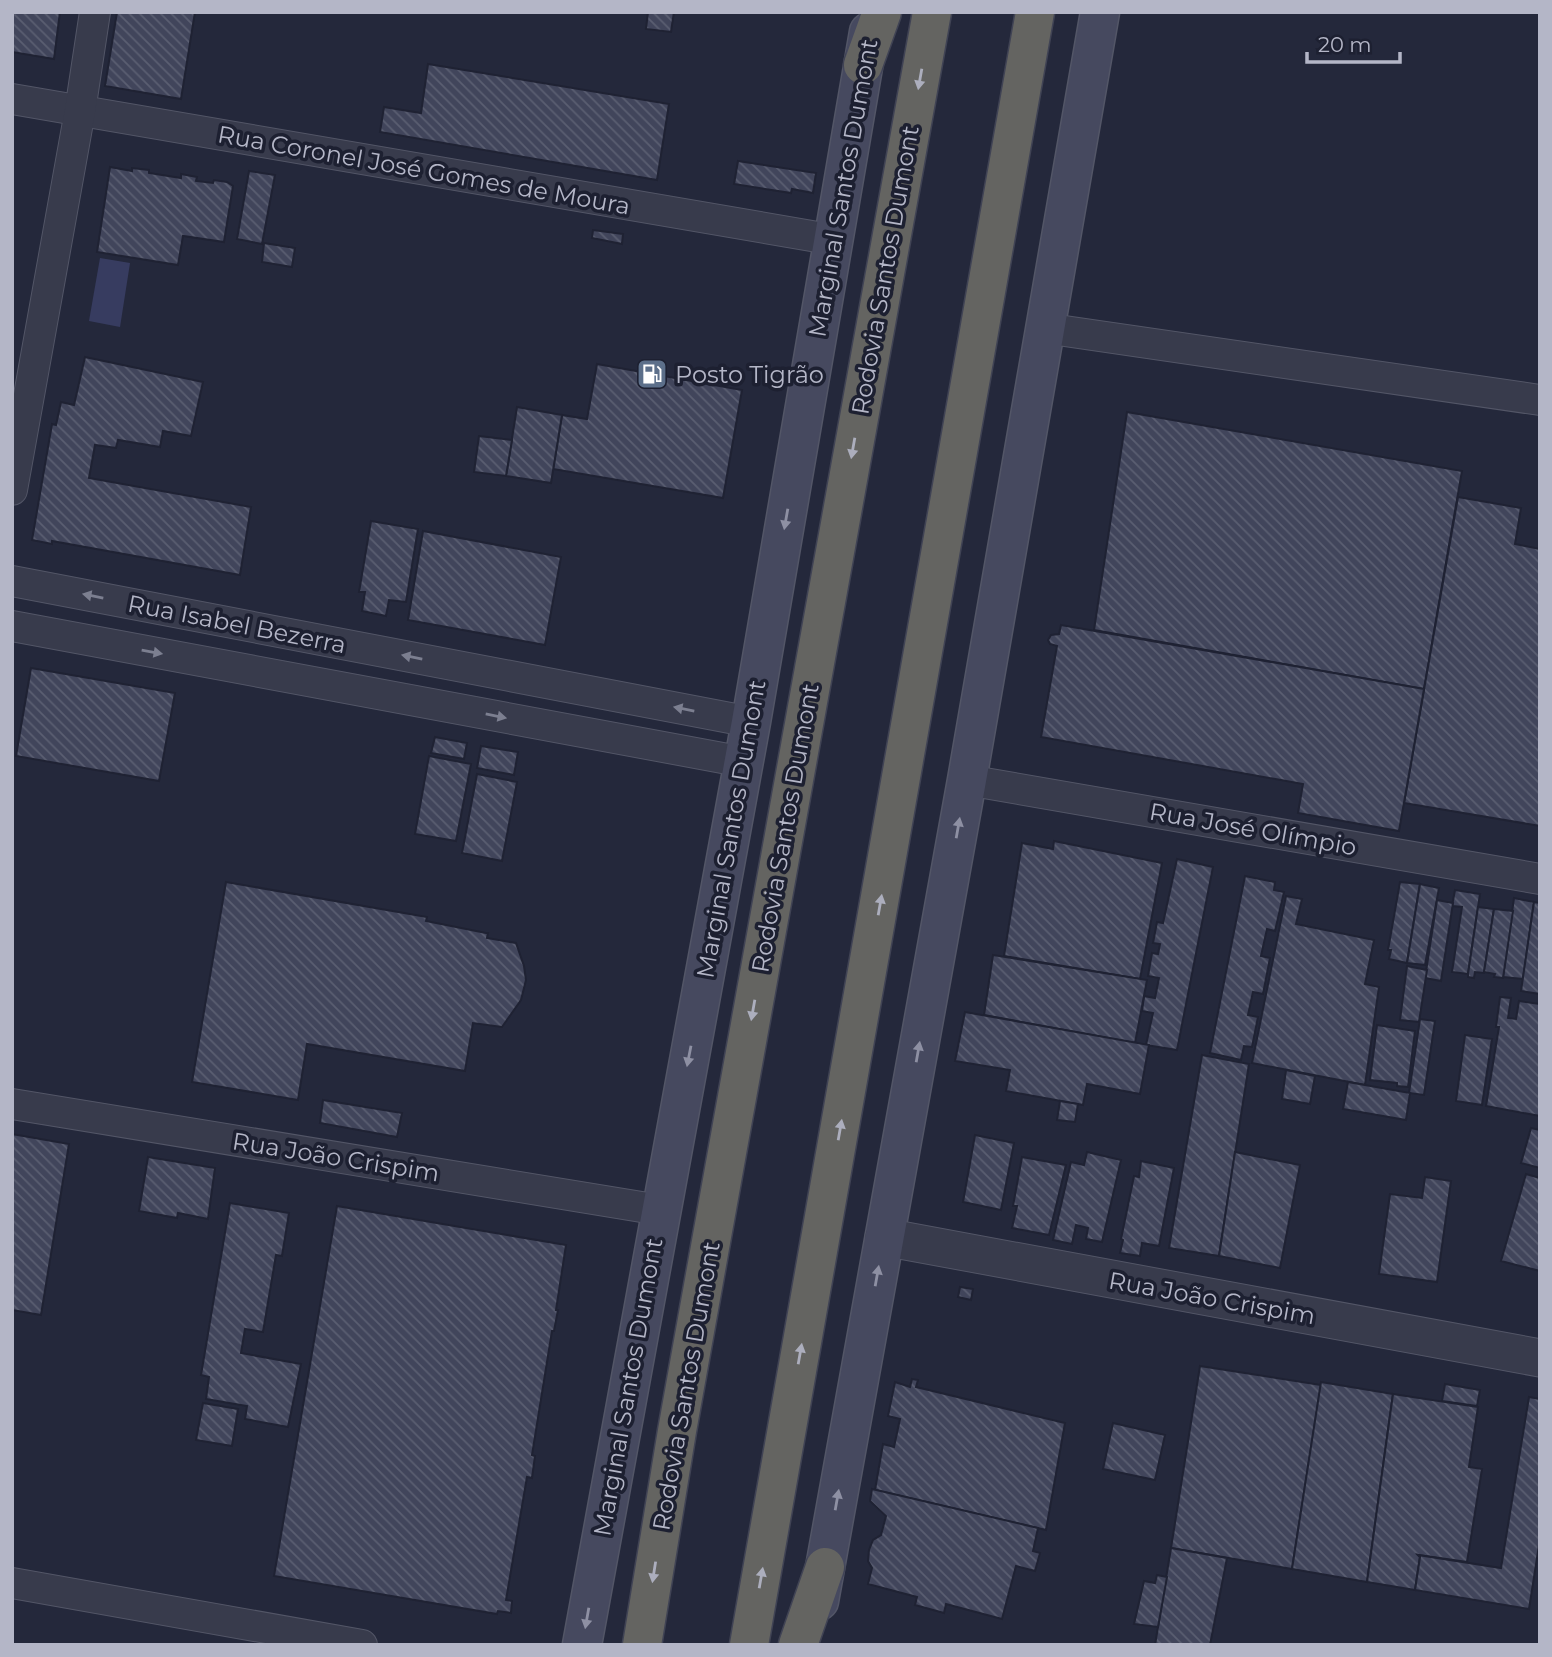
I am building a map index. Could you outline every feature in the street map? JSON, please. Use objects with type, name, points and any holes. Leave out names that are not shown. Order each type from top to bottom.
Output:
[{"type":"highway","points":[[863,65],[882,12]]},
{"type":"highway","name":"Rodovia Santos Dumont","points":[[642,1645],[677,1431],[932,12]]},
{"type":"highway","points":[[749,1645],[1035,12]]},
{"type":"highway","points":[[798,1645],[825,1567]]},
{"type":"main road","name":"Marginal Santos Dumont","points":[[582,1645],[744,762],[873,12]]},
{"type":"main road","points":[[810,1645],[967,780],[1100,12]]},
{"type":"street","points":[[12,490],[80,111],[95,12]]},
{"type":"street","name":"Rua Coronel José Gomes de Moura","points":[[12,99],[835,240]]},
{"type":"street","points":[[1044,328],[1540,400]]},
{"type":"street","name":"Rua Isabel Bezerra","points":[[12,581],[751,722]]},
{"type":"street","name":"Rua Isabel Bezerra","points":[[12,626],[744,762]]},
{"type":"street","points":[[454,708],[461,667]]},
{"type":"street","name":"Rua José Olímpio","points":[[967,780],[1540,879]]},
{"type":"street","name":"Rua João Crispim","points":[[12,1104],[660,1210]]},
{"type":"street","name":"Rua João Crispim","points":[[884,1237],[1540,1358]]},
{"type":"street","points":[[12,1583],[362,1645]]},
{"type":"water","points":[[100,258],[130,263],[120,327],[89,321]]},
{"type":"building","points":[[12,12],[60,12],[54,59],[12,52]]},
{"type":"building","points":[[117,12],[195,12],[181,99],[105,86]]},
{"type":"building","points":[[648,12],[674,12],[671,32],[646,29]]},
{"type":"building","points":[[428,64],[669,104],[657,180],[380,132],[384,107],[421,113]]},
{"type":"building","points":[[738,161],[816,173],[813,193],[792,189],[791,193],[734,184]]},
{"type":"building","points":[[110,167],[132,171],[132,168],[149,170],[149,173],[181,178],[181,174],[197,177],[196,181],[227,182],[233,186],[224,242],[183,236],[178,265],[97,252]]},
{"type":"building","points":[[249,171],[275,175],[262,244],[237,239]]},
{"type":"building","points":[[593,230],[623,234],[622,244],[592,238]]},
{"type":"building","points":[[264,243],[295,248],[292,267],[262,262]]},
{"type":"building","points":[[85,357],[203,382],[191,436],[163,431],[160,447],[118,440],[116,448],[95,445],[89,478],[251,507],[240,575],[52,541],[52,544],[32,540],[52,424],[56,425],[61,402],[74,405]]},
{"type":"building","points":[[597,364],[742,390],[723,498],[553,469],[562,415],[587,419]]},
{"type":"building","points":[[517,407],[562,415],[551,483],[506,476]]},
{"type":"building","points":[[1127,412],[1462,471],[1424,689],[1094,630]]},
{"type":"building","points":[[479,436],[512,440],[506,476],[474,472]]},
{"type":"building","points":[[1458,497],[1521,508],[1515,544],[1540,549],[1540,826],[1404,803]]},
{"type":"building","points":[[371,521],[418,529],[406,602],[389,600],[386,616],[362,611],[365,592],[359,592]]},
{"type":"building","points":[[423,531],[561,557],[545,645],[408,620]]},
{"type":"building","points":[[1061,625],[1424,689],[1399,831],[1298,813],[1303,784],[1041,737],[1057,646],[1050,644],[1048,640],[1051,635],[1059,634]]},
{"type":"building","points":[[31,668],[175,693],[159,781],[16,756]]},
{"type":"building","points":[[435,737],[467,743],[464,759],[431,753]]},
{"type":"building","points":[[481,746],[518,752],[514,775],[477,768]]},
{"type":"building","points":[[429,756],[471,764],[456,841],[415,834]]},
{"type":"building","points":[[477,774],[517,782],[502,861],[462,853]]},
{"type":"building","points":[[1054,841],[1162,863],[1140,979],[1004,956],[1022,843],[1053,849]]},
{"type":"building","points":[[1177,859],[1213,867],[1177,1050],[1146,1045],[1153,1013],[1142,1011],[1144,996],[1155,998],[1159,978],[1148,976],[1152,953],[1158,954],[1160,944],[1153,943],[1157,922],[1163,923]]},
{"type":"building","points":[[1245,876],[1275,882],[1274,890],[1284,892],[1275,931],[1267,929],[1261,956],[1270,958],[1263,994],[1253,992],[1248,1015],[1258,1017],[1252,1047],[1244,1046],[1241,1060],[1210,1053]]},
{"type":"building","points":[[226,882],[427,917],[426,921],[488,933],[487,938],[516,943],[526,980],[521,1000],[502,1027],[473,1023],[465,1071],[307,1044],[298,1100],[192,1082]]},
{"type":"building","points":[[1400,882],[1420,884],[1407,963],[1389,959],[1391,950],[1388,950]]},
{"type":"building","points":[[1420,884],[1439,888],[1425,965],[1407,963]]},
{"type":"building","points":[[1455,890],[1480,894],[1468,974],[1452,972],[1462,907],[1452,906]]},
{"type":"building","points":[[1286,896],[1302,899],[1296,924],[1374,940],[1365,984],[1379,987],[1365,1085],[1252,1063]]},
{"type":"building","points":[[1514,898],[1534,902],[1523,979],[1503,977]]},
{"type":"building","points":[[1437,900],[1453,903],[1441,981],[1425,978]]},
{"type":"building","points":[[1534,902],[1540,903],[1540,994],[1521,991]]},
{"type":"building","points":[[1478,907],[1494,909],[1484,973],[1475,972],[1474,978],[1468,977],[1468,974]]},
{"type":"building","points":[[1494,909],[1513,911],[1503,978],[1484,972]]},
{"type":"building","points":[[993,955],[1147,980],[1135,1043],[984,1015]]},
{"type":"building","points":[[1407,966],[1427,970],[1419,1022],[1400,1020]]},
{"type":"building","points":[[1500,997],[1511,998],[1508,1018],[1516,1019],[1519,1001],[1540,1004],[1540,1116],[1486,1106],[1499,1027],[1496,1027]]},
{"type":"building","points":[[965,1012],[1149,1045],[1140,1094],[1087,1084],[1083,1105],[1006,1091],[1010,1070],[955,1061]]},
{"type":"building","points":[[1420,1019],[1435,1021],[1424,1095],[1409,1093]]},
{"type":"building","points":[[1377,1025],[1415,1031],[1408,1087],[1370,1080]]},
{"type":"building","points":[[1465,1035],[1492,1039],[1482,1105],[1456,1101]]},
{"type":"building","points":[[1202,1055],[1249,1064],[1219,1256],[1169,1248]]},
{"type":"building","points":[[1286,1070],[1315,1076],[1310,1104],[1282,1099]]},
{"type":"building","points":[[1348,1082],[1410,1093],[1406,1120],[1343,1109]]},
{"type":"building","points":[[323,1100],[402,1113],[397,1137],[320,1123]]},
{"type":"building","points":[[1060,1101],[1078,1104],[1075,1122],[1057,1120]]},
{"type":"building","points":[[1531,1128],[1540,1130],[1540,1168],[1521,1163]]},
{"type":"building","points":[[12,1134],[69,1144],[41,1315],[12,1310]]},
{"type":"building","points":[[975,1135],[1014,1143],[1001,1210],[963,1202]]},
{"type":"building","points":[[1087,1152],[1121,1160],[1102,1242],[1086,1239],[1088,1228],[1076,1225],[1072,1244],[1053,1240],[1071,1162],[1084,1165]]},
{"type":"building","points":[[1235,1152],[1300,1165],[1280,1268],[1219,1256]]},
{"type":"building","points":[[148,1157],[215,1168],[208,1219],[178,1213],[177,1218],[139,1211]]},
{"type":"building","points":[[1022,1157],[1066,1165],[1049,1235],[1012,1228]]},
{"type":"building","points":[[1141,1161],[1174,1168],[1159,1246],[1142,1243],[1140,1256],[1120,1253],[1134,1176],[1139,1177]]},
{"type":"building","points":[[1526,1174],[1540,1178],[1540,1271],[1501,1261]]},
{"type":"building","points":[[1425,1177],[1451,1181],[1437,1282],[1379,1274],[1390,1194],[1422,1198]]},
{"type":"building","points":[[230,1203],[289,1213],[282,1256],[276,1255],[263,1332],[245,1329],[241,1353],[301,1364],[288,1427],[245,1419],[247,1406],[206,1399],[209,1377],[201,1375]]},
{"type":"building","points":[[337,1206],[566,1245],[558,1310],[552,1331],[532,1455],[535,1456],[532,1478],[527,1477],[506,1600],[512,1601],[511,1613],[498,1611],[497,1614],[274,1576]]},
{"type":"building","points":[[960,1287],[973,1289],[971,1300],[958,1297]]},
{"type":"building","points":[[1200,1366],[1321,1385],[1292,1569],[1171,1548]]},
{"type":"building","points":[[912,1379],[918,1380],[916,1387],[1065,1423],[1046,1530],[875,1490],[883,1444],[894,1447],[900,1419],[888,1416],[895,1382],[910,1387]]},
{"type":"building","points":[[1321,1382],[1393,1394],[1367,1582],[1292,1569]]},
{"type":"building","points":[[1445,1384],[1480,1390],[1477,1406],[1442,1401]]},
{"type":"building","points":[[1393,1394],[1478,1407],[1469,1467],[1482,1469],[1467,1562],[1418,1555],[1420,1557],[1415,1590],[1367,1582]]},
{"type":"building","points":[[1529,1397],[1540,1399],[1540,1539],[1529,1609],[1415,1590],[1420,1557],[1418,1555],[1501,1568]]},
{"type":"building","points":[[203,1403],[238,1409],[232,1446],[196,1440]]},
{"type":"building","points":[[1113,1423],[1165,1435],[1155,1480],[1103,1469]]},
{"type":"building","points":[[872,1489],[1038,1528],[1033,1551],[1040,1553],[1035,1571],[1016,1566],[1002,1619],[946,1604],[944,1613],[915,1605],[917,1597],[868,1584],[872,1568],[868,1561],[869,1550],[873,1540],[881,1535],[886,1516],[870,1501]]},
{"type":"building","points":[[1171,1548],[1227,1558],[1210,1645],[1155,1645]]},
{"type":"building","points":[[1157,1575],[1167,1577],[1158,1627],[1134,1624],[1144,1581],[1155,1583]]},
{"type":"place","name":"Posto Tigrão","points":[[652,374]]}]
